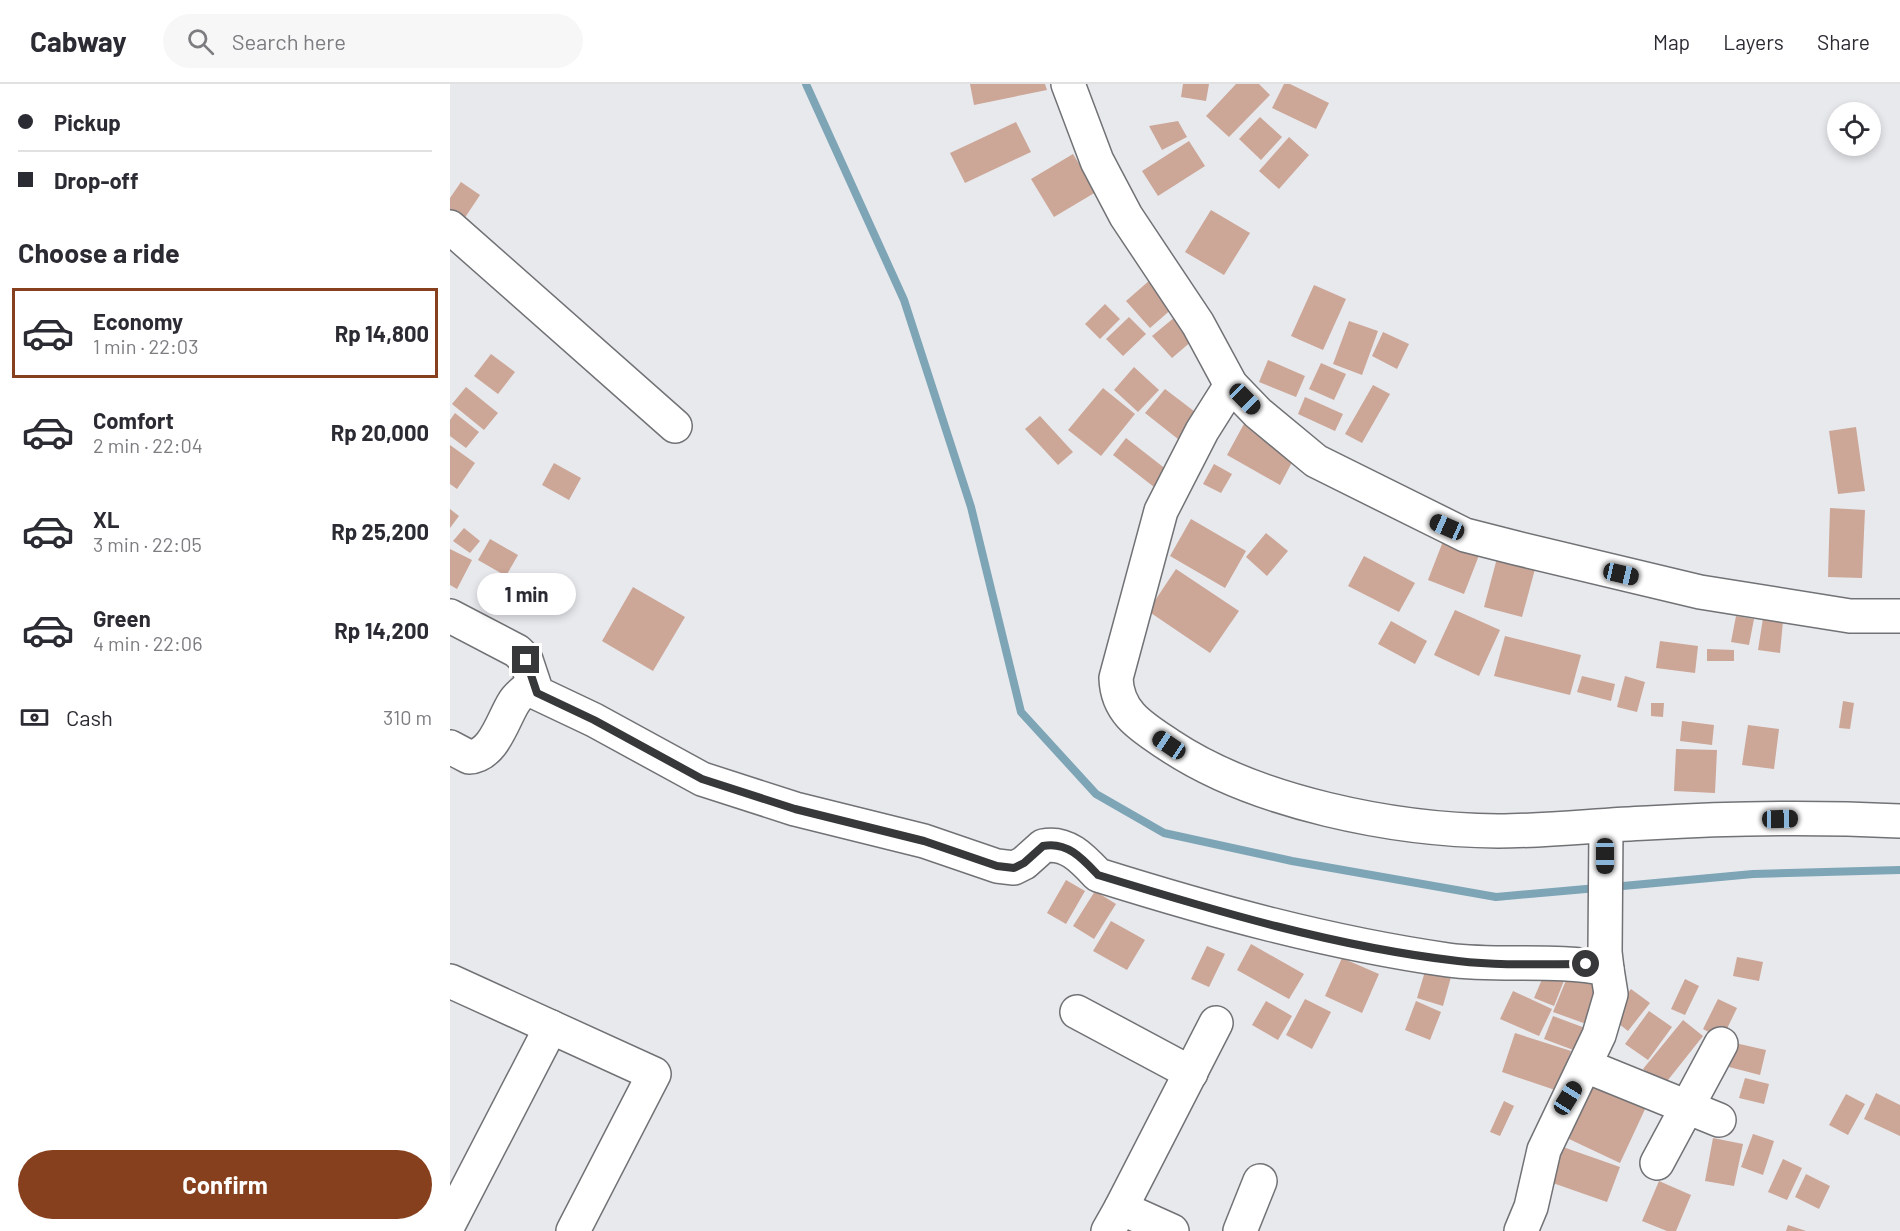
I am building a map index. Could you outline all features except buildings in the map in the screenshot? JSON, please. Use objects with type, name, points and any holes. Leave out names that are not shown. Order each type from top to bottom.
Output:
[{"type":"street","points":[[1068,84],[1097,161],[1126,216],[1198,324],[1231,385],[1258,413],[1316,462],[1411,511],[1465,535],[1700,592],[1850,616],[1900,616]]},
{"type":"street","points":[[450,227],[675,426]]},
{"type":"street","points":[[1231,385],[1196,441],[1161,511],[1118,666],[1116,691],[1123,708],[1155,735],[1197,764],[1236,781],[1277,794],[1359,815],[1436,829],[1499,831],[1605,841],[1646,823],[1780,819],[1900,821]]},
{"type":"street","points":[[450,616],[517,651],[526,660],[532,685],[543,697],[594,720],[702,779],[795,809],[924,841],[997,866],[1014,868],[1024,863],[1043,846],[1054,846],[1078,853],[1098,875],[1317,936],[1459,961],[1499,964],[1586,964],[1606,960]]},
{"type":"street","points":[[450,747],[469,757],[481,753],[491,744],[515,700],[532,685]]},
{"type":"street","points":[[1521,1231],[1531,1207],[1544,1150],[1561,1109],[1586,1066],[1599,1035],[1611,994],[1606,960],[1605,841]]},
{"type":"street","points":[[450,981],[654,1074],[573,1231]]},
{"type":"street","points":[[1077,1012],[1191,1073]]},
{"type":"street","points":[[1172,1231],[1114,1220],[1216,1023]]},
{"type":"street","points":[[450,1222],[551,1027]]},
{"type":"street","points":[[1657,1163],[1721,1044]]},
{"type":"street","points":[[1586,1066],[1719,1120]]},
{"type":"street","points":[[1240,1231],[1260,1181]]},
{"type":"street","points":[[450,1227],[460,1231]]},
{"type":"waterway","points":[[806,84],[904,300],[971,507],[1021,712],[1096,794],[1164,833],[1292,861],[1496,897],[1597,888]]},
{"type":"waterway","points":[[1612,887],[1753,874],[1900,870]]},
{"type":"route","points":[[526,660],[533,687],[543,697],[594,720],[702,779],[795,809],[924,841],[985,863],[1007,868],[1014,868],[1024,863],[1043,846],[1054,846],[1078,853],[1098,875],[1317,936],[1420,956],[1459,961],[1499,964],[1586,964]]}]
